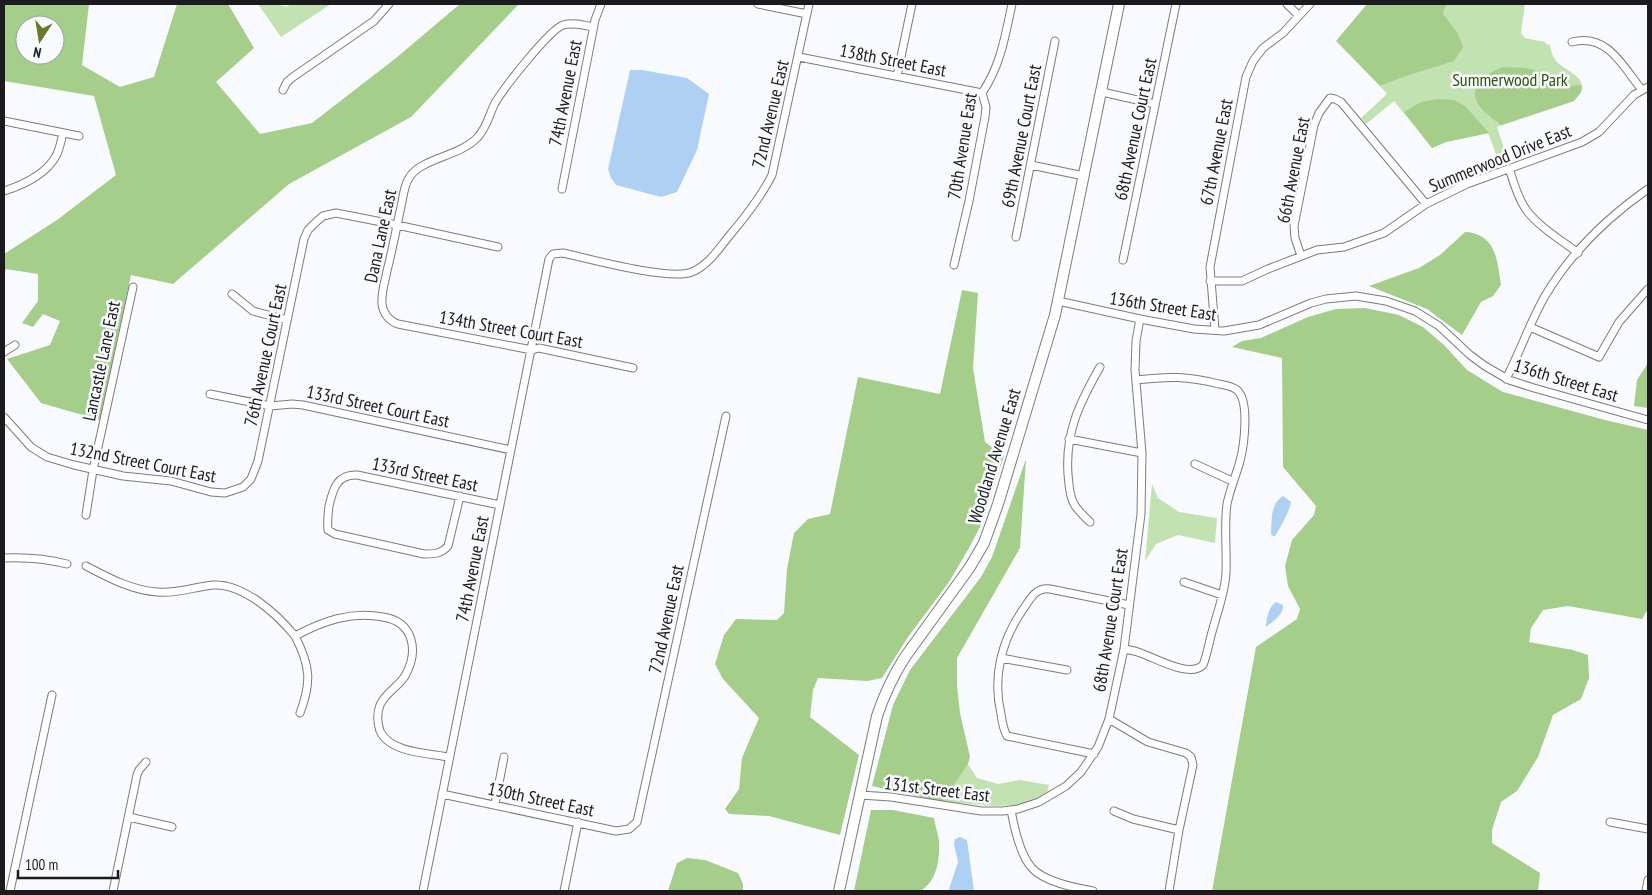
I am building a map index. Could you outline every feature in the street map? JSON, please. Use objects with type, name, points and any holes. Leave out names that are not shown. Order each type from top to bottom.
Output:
[{"type":"street","points":[[282,90],[293,77],[374,21],[389,4]]},
{"type":"street","name":"74th Avenue East","points":[[562,189],[593,27],[600,4]]},
{"type":"street","points":[[758,4],[807,14]]},
{"type":"street","name":"72nd Avenue East","points":[[553,254],[563,253],[666,274],[687,274],[700,268],[714,256],[762,195],[772,175],[809,4]]},
{"type":"street","points":[[897,76],[912,4]]},
{"type":"street","name":"70th Avenue East","points":[[954,265],[985,118],[986,106],[982,93],[989,83],[1002,55],[1012,4]]},
{"type":"street","name":"Woodland Avenue East","points":[[839,891],[877,716],[889,686],[913,644],[966,574],[984,543],[998,504],[1058,302],[1119,4]]},
{"type":"street","name":"68th Avenue Court East","points":[[1123,260],[1176,4]]},
{"type":"street","points":[[1287,4],[1299,16]]},
{"type":"street","name":"67th Avenue East","points":[[1215,330],[1210,267],[1246,77],[1253,61],[1263,48],[1283,33],[1310,4]]},
{"type":"street","name":"Dana Lane East","points":[[386,315],[382,306],[383,293],[397,224],[406,186],[411,174],[434,161],[460,151],[476,140],[508,84],[558,27],[573,24],[593,27]]},
{"type":"street","points":[[1572,42],[1580,40],[1590,41],[1606,48],[1621,60],[1645,88]]},
{"type":"street","name":"69th Avenue Court East","points":[[1016,237],[1055,41]]},
{"type":"street","name":"138th Street East","points":[[799,56],[982,93]]},
{"type":"street","name":"Summerwood Drive East","points":[[1210,282],[1242,281],[1317,250],[1344,247],[1384,233],[1426,204],[1467,184],[1574,146],[1589,138],[1606,126],[1626,103],[1645,88]]},
{"type":"street","points":[[1102,92],[1155,104]]},
{"type":"street","name":"66th Avenue East","points":[[1301,256],[1294,226],[1314,124],[1319,112],[1330,98],[1341,102],[1426,204]]},
{"type":"street","points":[[4,121],[79,136]]},
{"type":"street","points":[[4,191],[29,181],[47,167],[56,155],[63,133]]},
{"type":"street","points":[[1031,165],[1084,176]]},
{"type":"street","points":[[1509,168],[1518,196],[1525,208],[1534,218],[1578,253]]},
{"type":"street","points":[[1506,379],[1544,297],[1553,284],[1578,253],[1611,218],[1648,189]]},
{"type":"street","name":"76th Avenue Court East","points":[[233,491],[247,483],[255,470],[304,239],[308,230],[330,213],[397,224]]},
{"type":"street","points":[[397,224],[498,247]]},
{"type":"street","name":"74th Avenue East","points":[[422,891],[549,259],[553,254]]},
{"type":"street","name":"Lancastle Lane East","points":[[86,515],[93,470],[133,287]]},
{"type":"street","points":[[1530,327],[1599,357],[1618,322],[1648,289]]},
{"type":"street","points":[[232,294],[253,310],[287,320]]},
{"type":"street","name":"136th Street East","points":[[1058,302],[1194,329],[1224,331],[1259,326],[1311,303],[1326,299],[1356,296],[1370,298],[1400,305],[1430,319],[1484,366],[1506,379],[1648,420]]},
{"type":"street","name":"134th Street Court East","points":[[386,315],[398,324],[532,350],[539,348],[633,368]]},
{"type":"street","name":"68th Avenue Court East","points":[[1011,810],[1039,802],[1066,786],[1081,772],[1094,754],[1110,719],[1124,649],[1141,514],[1142,454],[1135,351],[1140,319]]},
{"type":"street","points":[[4,352],[15,344]]},
{"type":"street","points":[[1090,522],[1080,512],[1071,496],[1068,467],[1069,439],[1080,404],[1100,367]]},
{"type":"street","points":[[1124,649],[1144,654],[1178,668],[1200,668],[1205,660],[1226,573],[1226,517],[1232,481],[1240,462],[1244,436],[1244,410],[1239,391],[1231,387],[1181,377],[1167,376],[1136,380]]},
{"type":"street","name":"133rd Street Court East","points":[[210,394],[270,406],[303,405],[510,450]]},
{"type":"street","name":"72nd Avenue East","points":[[632,827],[637,822],[642,801],[726,416]]},
{"type":"street","name":"132nd Street Court East","points":[[4,417],[26,443],[47,457],[123,476],[171,481],[211,492],[233,491]]},
{"type":"street","points":[[1069,439],[1142,454]]},
{"type":"street","points":[[1195,464],[1232,481]]},
{"type":"street","name":"133rd Street East","points":[[460,496],[448,546],[444,551],[433,554],[424,554],[328,530],[327,518],[335,485],[343,477],[351,474],[460,496],[500,505]]},
{"type":"street","points":[[4,558],[54,561],[67,564]]},
{"type":"street","points":[[86,566],[120,583],[146,591],[178,592],[219,585],[232,589],[265,605],[282,620],[295,636],[308,667],[308,682],[300,713]]},
{"type":"street","points":[[1184,582],[1222,595]]},
{"type":"street","points":[[1094,754],[1012,738],[1006,734],[998,696],[1001,658],[1016,618],[1036,591],[1044,588],[1129,605]]},
{"type":"street","points":[[295,636],[323,622],[336,618],[360,615],[386,617],[398,622],[407,629],[411,640],[411,656],[405,675],[381,703],[378,713],[379,728],[384,737],[394,746],[449,757]]},
{"type":"street","points":[[1001,658],[1067,670]]},
{"type":"street","points":[[10,891],[52,695]]},
{"type":"street","points":[[1110,719],[1148,742],[1186,753],[1193,765],[1179,830],[1169,891]]},
{"type":"street","points":[[495,804],[504,757]]},
{"type":"street","points":[[113,891],[138,770],[146,762]]},
{"type":"street","name":"130th Street East","points":[[442,794],[616,830],[632,827]]},
{"type":"street","name":"131st Street East","points":[[860,795],[891,797],[966,810],[993,812],[1011,810]]},
{"type":"street","points":[[1011,810],[1019,842],[1030,867],[1045,877],[1093,891]]},
{"type":"street","points":[[1114,811],[1133,819],[1179,830]]},
{"type":"street","points":[[129,817],[172,827]]},
{"type":"street","points":[[564,891],[578,822]]},
{"type":"street","points":[[1610,822],[1648,829]]},
{"type":"street","points":[[1646,891],[1648,880]]},
{"type":"green space","points":[[4,4],[89,4],[82,65],[120,87],[154,77],[177,4],[228,4],[254,48],[216,82],[260,134],[312,123],[396,58],[460,4],[519,4],[411,117],[289,184],[173,284],[131,275],[100,420],[41,403],[7,359],[50,345],[60,321],[43,314],[33,327],[22,323],[38,301],[38,274],[6,269],[4,273],[4,254],[57,220],[116,175],[94,96],[4,81]]},
{"type":"green space","points":[[258,4],[275,4],[288,7],[289,4],[331,4],[281,37]]},
{"type":"green space","points":[[1367,4],[1447,4],[1443,13],[1457,32],[1463,47],[1454,61],[1380,86],[1336,41]]},
{"type":"green space","name":"Summerwood Park","points":[[1447,4],[1525,4],[1521,33],[1525,38],[1545,42],[1550,45],[1556,61],[1581,82],[1581,92],[1574,101],[1497,127],[1508,161],[1500,164],[1488,133],[1446,142],[1432,148],[1394,101],[1366,124],[1361,118],[1387,94],[1380,86],[1409,75],[1457,32],[1443,13]]},
{"type":"green space","points":[[1503,67],[1535,70],[1547,81],[1555,85],[1582,85],[1581,92],[1574,101],[1501,125],[1480,107],[1475,94],[1483,79]]},
{"type":"green space","points":[[1437,99],[1454,100],[1465,106],[1489,133],[1446,142],[1432,148],[1404,112],[1421,102]]},
{"type":"green space","points":[[1465,232],[1483,237],[1489,243],[1496,257],[1501,285],[1493,296],[1481,302],[1462,335],[1427,309],[1369,286],[1419,268],[1440,255]]},
{"type":"green space","points":[[962,290],[978,293],[973,368],[985,442],[1004,456],[980,527],[949,582],[908,637],[882,678],[867,681],[818,678],[813,690],[810,717],[859,755],[840,835],[769,816],[729,814],[725,809],[739,789],[742,758],[759,718],[723,679],[715,664],[724,635],[736,619],[777,620],[784,613],[787,569],[794,533],[808,519],[830,514],[858,377],[940,394]]},
{"type":"green space","points":[[1365,308],[1399,315],[1423,327],[1444,345],[1467,370],[1503,392],[1648,430],[1648,609],[1642,619],[1568,606],[1543,610],[1531,628],[1529,642],[1573,650],[1588,655],[1589,678],[1581,699],[1553,715],[1538,757],[1517,791],[1501,802],[1492,830],[1492,843],[1540,873],[1538,891],[1212,891],[1256,647],[1297,619],[1300,609],[1288,586],[1285,566],[1292,540],[1314,515],[1316,506],[1283,467],[1282,358],[1232,347],[1242,341],[1261,338],[1308,317],[1336,309]]},
{"type":"green space","points":[[1648,363],[1648,408],[1634,406],[1637,380]]},
{"type":"green space","points":[[1026,459],[1020,548],[957,658],[957,686],[960,713],[970,757],[968,764],[943,802],[872,786],[893,705],[910,670],[981,577],[992,557]]},
{"type":"green space","points":[[1152,484],[1158,498],[1179,512],[1217,518],[1215,543],[1178,535],[1156,544],[1145,561]]},
{"type":"green space","points":[[968,764],[977,778],[998,784],[1020,780],[1049,785],[1047,794],[1020,805],[997,806],[943,802]]},
{"type":"green space","points":[[871,810],[893,810],[934,818],[939,841],[939,855],[934,876],[926,887],[920,891],[854,891]]},
{"type":"green space","points":[[687,858],[705,860],[738,873],[743,884],[743,891],[668,891],[677,863]]},
{"type":"water","points":[[630,70],[642,70],[687,78],[709,94],[697,150],[677,192],[661,197],[616,185],[611,178],[608,169]]},
{"type":"water","points":[[1283,496],[1291,502],[1287,514],[1275,536],[1273,536],[1271,534],[1272,513],[1276,503]]},
{"type":"water","points":[[1276,602],[1283,605],[1282,612],[1278,618],[1266,627],[1268,613],[1271,606]]},
{"type":"water","points":[[960,837],[967,840],[974,891],[950,891],[949,889],[958,862],[954,844],[955,839]]}]
